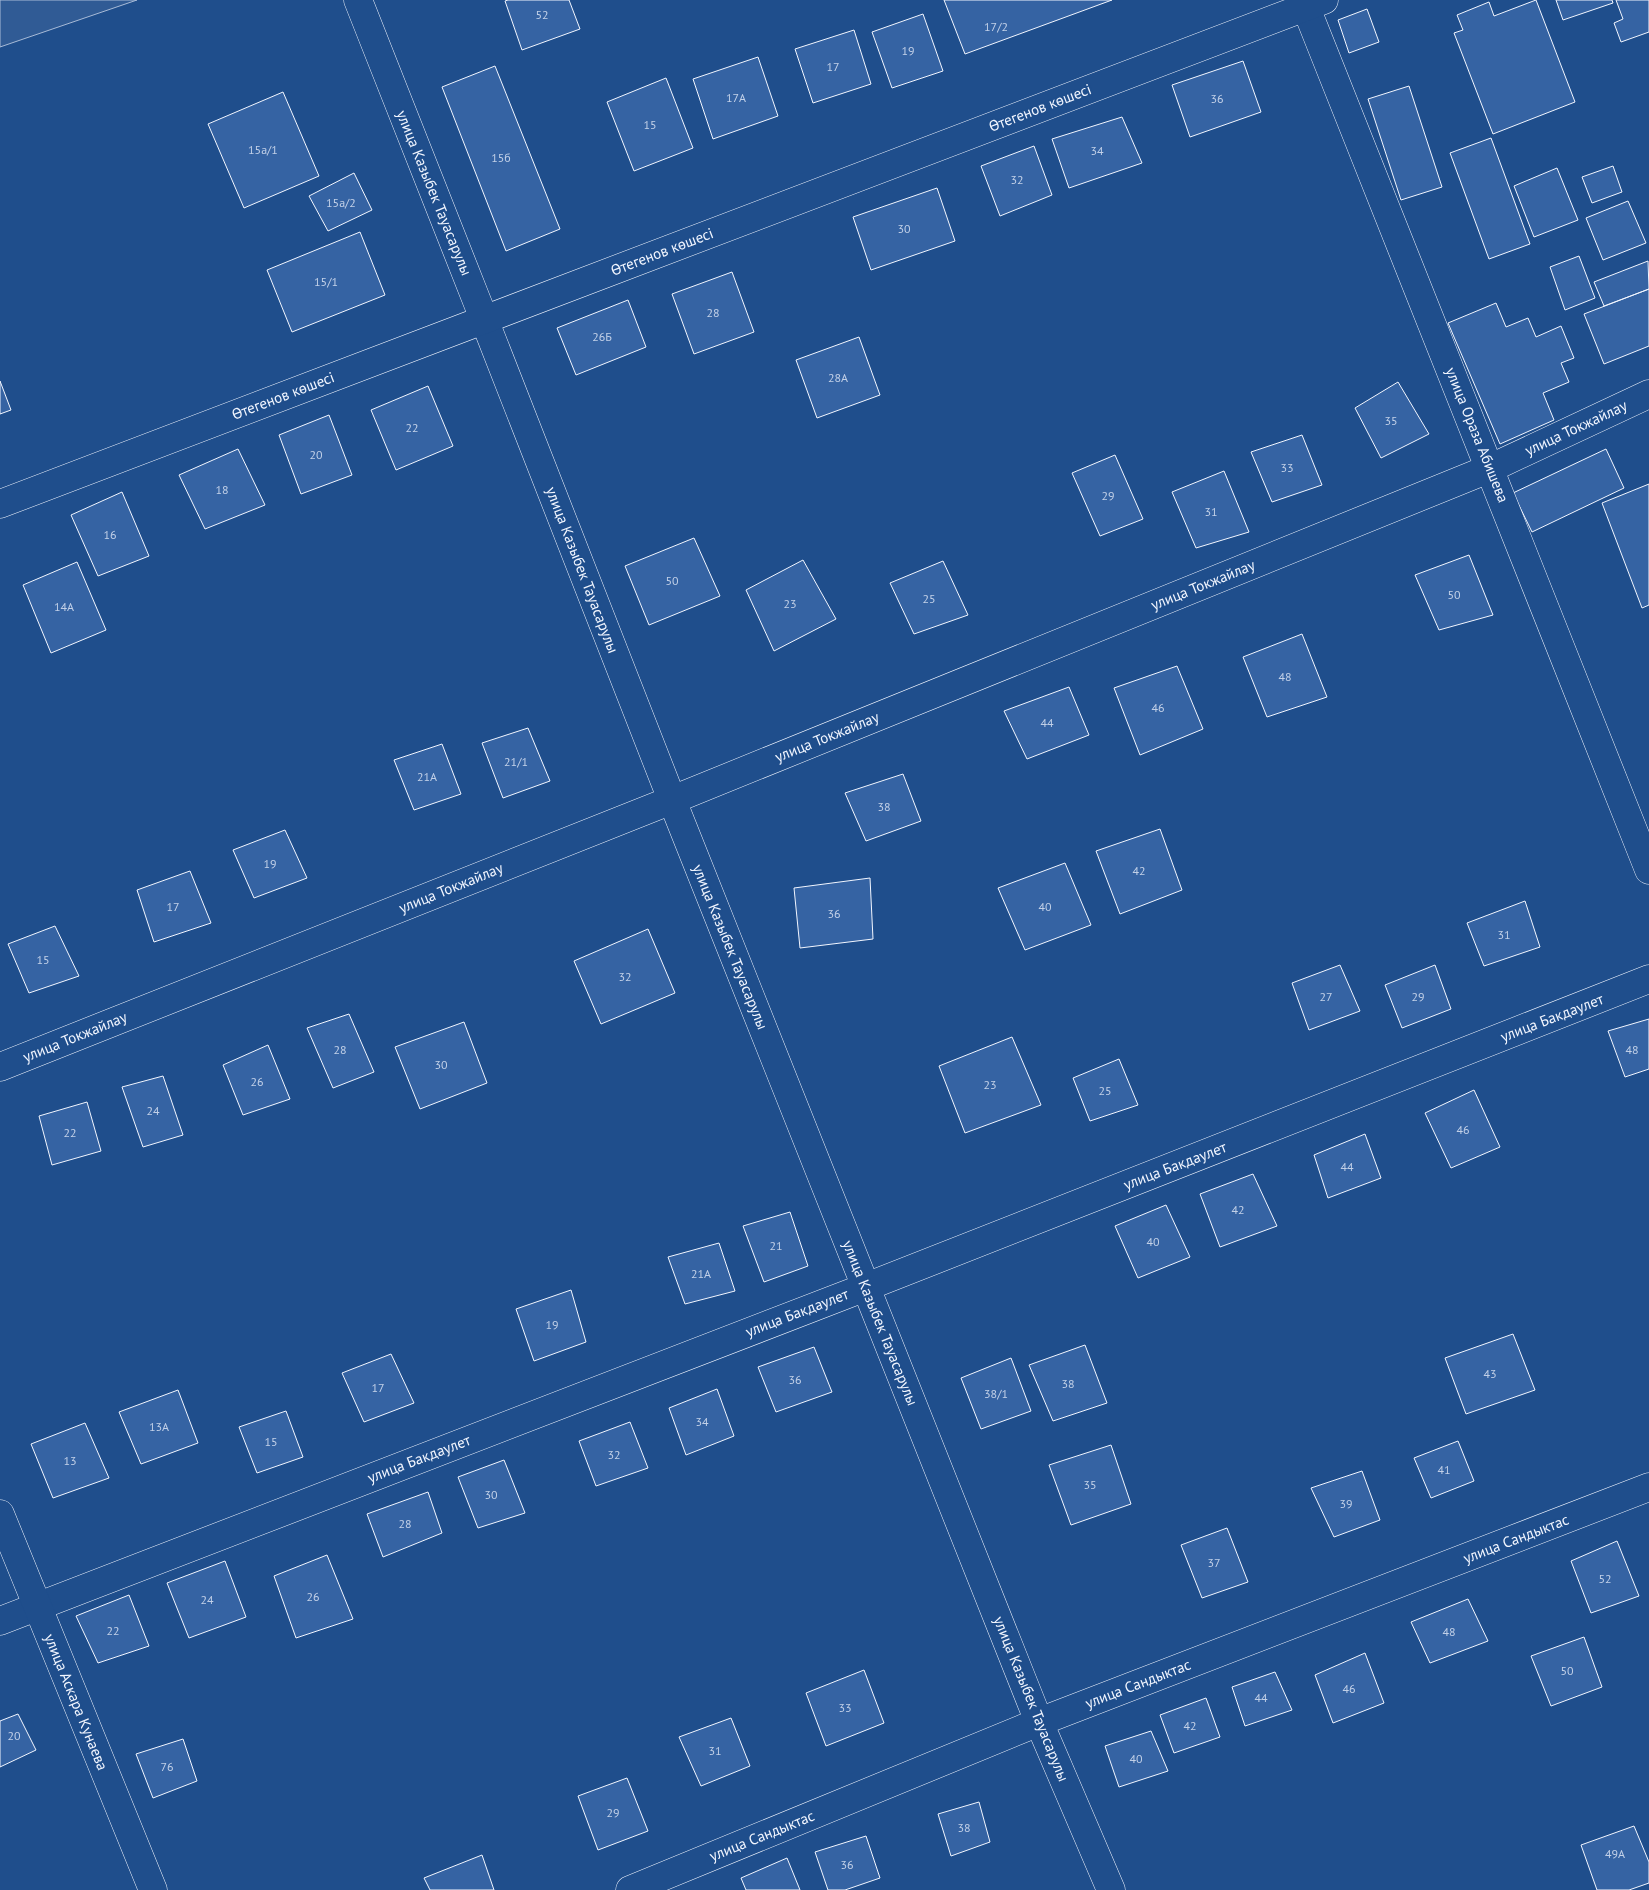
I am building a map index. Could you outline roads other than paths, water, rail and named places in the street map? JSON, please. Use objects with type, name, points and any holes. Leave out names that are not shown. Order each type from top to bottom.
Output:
[{"type":"street","name":"улица Казыбек Тауасарулы","points":[[358,0],[672,800],[1039,1722],[1111,1890]]},
{"type":"street","name":"Өтегенов көшесі","points":[[0,504],[1311,2]]},
{"type":"street","name":"улица Ораза Абишева","points":[[1311,2],[1649,870]]},
{"type":"street","name":"улица Токжайлау","points":[[0,1067],[672,800],[1491,468],[1649,394]]},
{"type":"street","name":"улица Бакдаулет","points":[[0,1621],[866,1287],[1649,979]]},
{"type":"street","name":"улица Сандыктас","points":[[630,1890],[1039,1722],[1649,1487]]},
{"type":"street","name":"улица Аскара Кунаева","points":[[0,1514],[153,1890]]}]
